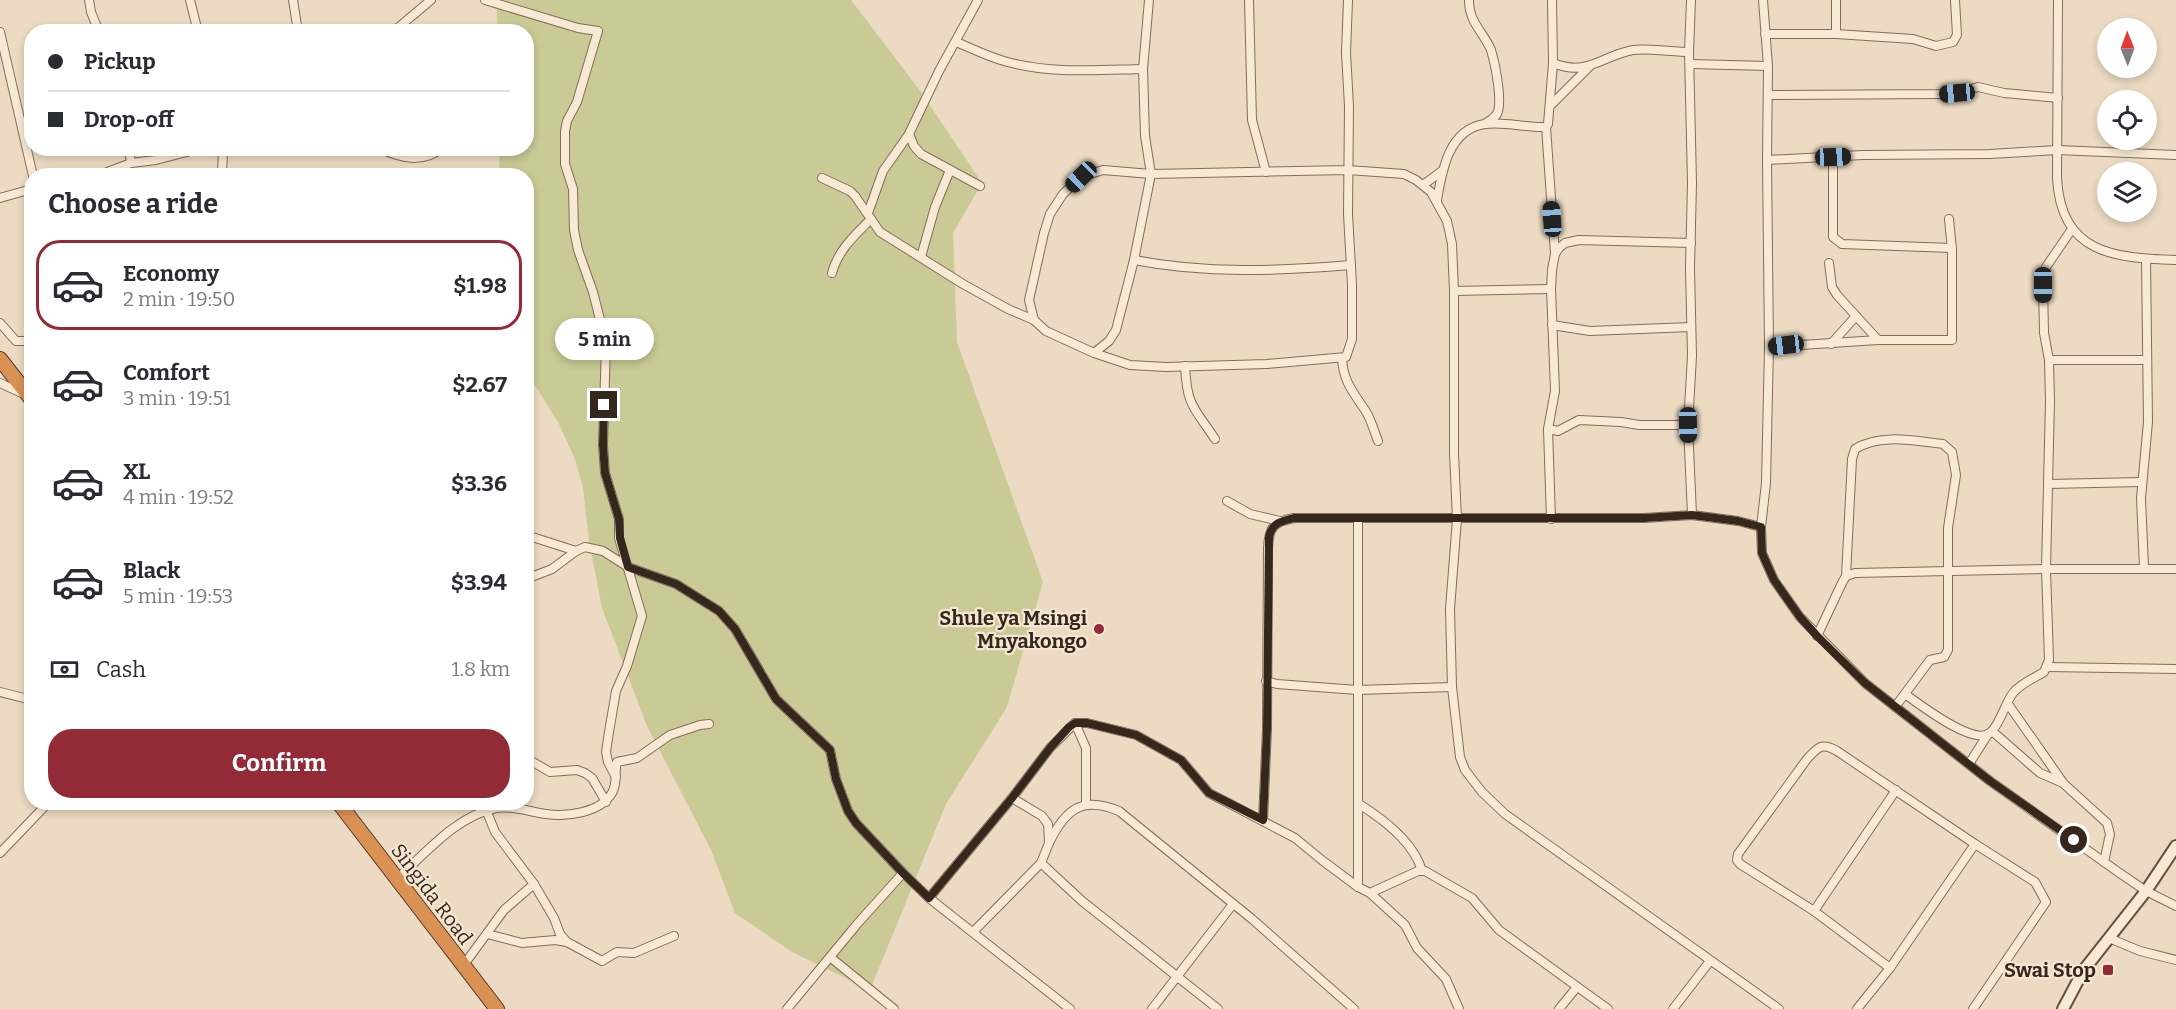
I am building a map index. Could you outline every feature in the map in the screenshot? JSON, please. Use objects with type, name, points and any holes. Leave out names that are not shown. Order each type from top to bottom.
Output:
[{"type":"highway","points":[[0,359],[24,389]]},
{"type":"highway","name":"Singida Road","points":[[344,810],[497,1009]]},
{"type":"street","points":[[88,0],[96,24]]},
{"type":"street","points":[[190,0],[196,24]]},
{"type":"street","points":[[293,0],[297,24]]},
{"type":"street","points":[[402,24],[431,0]]},
{"type":"street","points":[[485,0],[598,32],[577,102],[567,121],[565,164],[573,189],[574,230],[578,250],[606,343],[603,445],[605,473],[619,519],[620,538],[642,622],[616,691],[609,732],[606,752],[608,762],[616,777]]},
{"type":"street","points":[[832,273],[837,258],[846,244],[869,216],[883,171],[909,134],[939,71],[978,0]]},
{"type":"street","points":[[1094,353],[1109,341],[1116,330],[1134,260],[1151,174],[1145,136],[1143,69],[1149,0]]},
{"type":"street","points":[[1249,0],[1252,120],[1266,172]]},
{"type":"street","points":[[822,178],[850,192],[880,232],[972,289],[1034,320],[1046,331],[1094,353],[1130,365],[1267,364],[1342,358],[1349,353],[1352,339],[1346,53],[1348,0]]},
{"type":"street","points":[[1551,519],[1548,429],[1555,391],[1551,289],[1555,254],[1546,127],[1550,119],[1553,63],[1552,0]]},
{"type":"street","points":[[1691,0],[1689,52],[1692,356],[1688,425],[1692,515]]},
{"type":"street","points":[[1763,0],[1768,66],[1769,347],[1766,483],[1761,527],[1762,553],[1774,580],[1800,617],[1865,683],[1969,764],[2104,862],[2146,891],[2176,906]]},
{"type":"street","points":[[1836,0],[1836,34]]},
{"type":"street","points":[[1765,34],[1836,34],[1913,39],[1936,46],[1947,45],[1953,42],[1957,35],[1954,0]]},
{"type":"street","points":[[2058,0],[2057,150],[2060,202],[2072,229],[2099,249],[2128,258],[2176,260]]},
{"type":"street","points":[[1437,200],[1442,171],[1458,137],[1465,131],[1486,123],[1498,113],[1496,71],[1491,50],[1474,23],[1467,2]]},
{"type":"street","points":[[0,32],[3,57],[24,140]]},
{"type":"street","points":[[956,42],[1001,60],[1021,65],[1075,70],[1143,69]]},
{"type":"street","points":[[1551,105],[1589,67],[1614,55],[1635,50],[1689,52]]},
{"type":"street","points":[[1553,63],[1566,68],[1589,67]]},
{"type":"street","points":[[1690,63],[1768,66]]},
{"type":"street","points":[[1768,95],[1940,94],[1957,93],[1978,87],[2004,93],[2058,98]]},
{"type":"street","points":[[1486,123],[1546,127]]},
{"type":"street","points":[[909,134],[914,146],[921,154],[980,186]]},
{"type":"street","points":[[1767,160],[2057,150],[2176,155]]},
{"type":"street","points":[[130,156],[131,163]]},
{"type":"street","points":[[118,168],[131,163],[171,156]]},
{"type":"street","points":[[396,156],[413,159],[429,156]]},
{"type":"street","points":[[1833,157],[1833,237],[1842,244],[1952,248]]},
{"type":"street","points":[[921,258],[934,207],[950,170]]},
{"type":"street","points":[[1034,320],[1029,300],[1050,214],[1063,194],[1081,177],[1103,170],[1151,174],[1348,170],[1404,174],[1423,185],[1437,200],[1447,221],[1452,244],[1457,519],[1450,609],[1452,687],[1460,757],[1465,770],[1482,792],[1505,814],[1779,1009]]},
{"type":"street","points":[[1423,185],[1442,171]]},
{"type":"street","points":[[0,198],[24,191]]},
{"type":"street","points":[[1769,347],[1878,339],[1952,340],[1952,248],[1949,219]]},
{"type":"street","points":[[1969,764],[2013,693],[2044,672],[2049,660],[2046,569],[2050,401],[2049,360],[2044,333],[2044,273],[2072,229]]},
{"type":"street","points":[[1555,254],[1565,243],[1579,240],[1691,243]]},
{"type":"street","points":[[2144,568],[2141,498],[2148,422],[2146,259]]},
{"type":"street","points":[[1134,260],[1201,270],[1289,270],[1351,265]]},
{"type":"street","points":[[1829,263],[1832,287],[1837,295],[1878,339]]},
{"type":"street","points":[[1454,291],[1551,289]]},
{"type":"street","points":[[1831,344],[1856,316]]},
{"type":"street","points":[[0,323],[16,340],[24,340]]},
{"type":"street","points":[[1552,326],[1590,331],[1691,327]]},
{"type":"street","points":[[1342,358],[1342,368],[1347,385],[1368,415],[1378,441]]},
{"type":"street","points":[[2049,360],[2146,360]]},
{"type":"street","points":[[1185,366],[1189,399],[1193,409],[1215,439]]},
{"type":"street","points":[[0,383],[24,393]]},
{"type":"street","points":[[1548,429],[1558,431],[1579,420],[1639,425],[1688,425]]},
{"type":"street","points":[[1817,636],[1846,576],[1851,459],[1855,448],[1897,439],[1943,444],[1952,452],[1956,475],[1948,528],[1947,655],[1930,660],[1895,706]]},
{"type":"street","points":[[2048,484],[2142,482]]},
{"type":"street","points":[[1227,501],[1250,514],[1280,521],[1294,518],[1551,519],[1692,515],[1738,521],[1761,527]]},
{"type":"street","points":[[1358,519],[1358,887]]},
{"type":"street","points":[[1263,820],[1267,729],[1269,537],[1272,528],[1280,521]]},
{"type":"street","points":[[534,538],[576,551]]},
{"type":"street","points":[[534,576],[552,569],[585,547],[603,551],[628,567],[676,584],[719,611],[735,629],[776,699],[830,750],[836,779],[848,811],[856,823],[929,898],[1070,1009]]},
{"type":"street","points":[[1846,576],[1881,572],[2176,569]]},
{"type":"street","points":[[2047,667],[2176,669]]},
{"type":"street","points":[[1266,681],[1277,684],[1357,690],[1452,687]]},
{"type":"street","points":[[0,692],[24,698]]},
{"type":"street","points":[[1905,694],[1938,717],[1966,732],[1983,735],[1990,733]]},
{"type":"street","points":[[2008,704],[2063,783],[2107,823],[2110,834],[2104,862]]},
{"type":"street","points":[[929,898],[1012,798],[1050,748],[1069,727],[1075,723],[1087,723],[1136,735],[1181,760],[1209,793],[1295,838],[1358,887],[1370,892],[1405,925],[1417,948],[1446,978],[1459,1009]]},
{"type":"street","points":[[1075,723],[1086,748],[1086,804]]},
{"type":"street","points":[[517,810],[549,815],[573,814],[597,808],[606,802],[615,787],[617,762],[638,758],[670,735],[700,724],[709,724]]},
{"type":"street","points":[[1990,733],[2036,770],[2063,783]]},
{"type":"street","points":[[1890,968],[1814,911],[1737,860],[1738,854],[1807,759],[1823,746],[1837,751],[1975,844],[2036,882],[2046,902],[1973,1009]]},
{"type":"street","points":[[534,762],[550,771],[577,770],[585,773],[597,784],[606,802]]},
{"type":"street","points":[[1814,911],[1896,790]]},
{"type":"street","points":[[1012,798],[1042,816],[1048,824],[1049,843]]},
{"type":"street","points":[[973,932],[1041,863],[1055,831],[1067,815],[1086,804],[1108,807],[1119,811],[1233,904],[1354,1009]]},
{"type":"street","points":[[1359,804],[1380,817],[1406,844],[1416,855],[1422,871],[1472,898],[1499,930],[1608,1009]]},
{"type":"street","points":[[0,853],[41,810]]},
{"type":"street","points":[[396,880],[450,832],[486,811],[492,810]]},
{"type":"street","points":[[486,811],[495,832],[534,884],[554,918],[560,934],[567,942]]},
{"type":"street","points":[[1857,1009],[1890,968],[1975,844]]},
{"type":"street","points":[[2063,1009],[2083,971],[2146,891],[2176,846]]},
{"type":"street","points":[[1041,863],[1082,901],[1218,1009]]},
{"type":"street","points":[[1370,892],[1422,871]]},
{"type":"street","points":[[787,1009],[903,873]]},
{"type":"street","points":[[463,966],[504,910],[534,884]]},
{"type":"street","points":[[1152,1009],[1233,904]]},
{"type":"street","points":[[487,934],[522,943],[555,940],[567,942],[602,961],[617,952],[634,953],[674,936]]},
{"type":"street","points":[[2109,938],[2140,951],[2176,960]]},
{"type":"street","points":[[830,957],[894,1009]]},
{"type":"street","points":[[1673,1009],[1710,961]]},
{"type":"street","points":[[1559,1009],[1577,987]]},
{"type":"green space","points":[[496,0],[851,0],[921,92],[982,183],[953,233],[957,342],[1043,582],[1007,707],[946,804],[870,990],[792,952],[735,913],[711,850],[647,726],[602,608],[589,541],[583,488],[575,459],[559,424],[534,383],[534,168],[499,168],[500,156],[534,156],[534,24],[498,24]]},
{"type":"place","name":"Shule ya Msingi Mnyakongo","points":[[1099,629]]},
{"type":"place","name":"Swai Stop","points":[[2108,970]]},
{"type":"route","points":[[604,405],[605,473],[619,519],[620,538],[628,567],[676,584],[719,611],[735,629],[776,699],[804,728],[830,750],[836,779],[848,811],[856,823],[929,898],[1012,798],[1050,748],[1075,723],[1087,723],[1136,735],[1181,760],[1209,793],[1263,820],[1267,729],[1269,537],[1272,528],[1280,521],[1294,518],[1666,518],[1692,515],[1738,521],[1761,527],[1762,553],[1774,580],[1783,595],[1817,636],[1865,683],[1990,781],[2074,840]]}]
